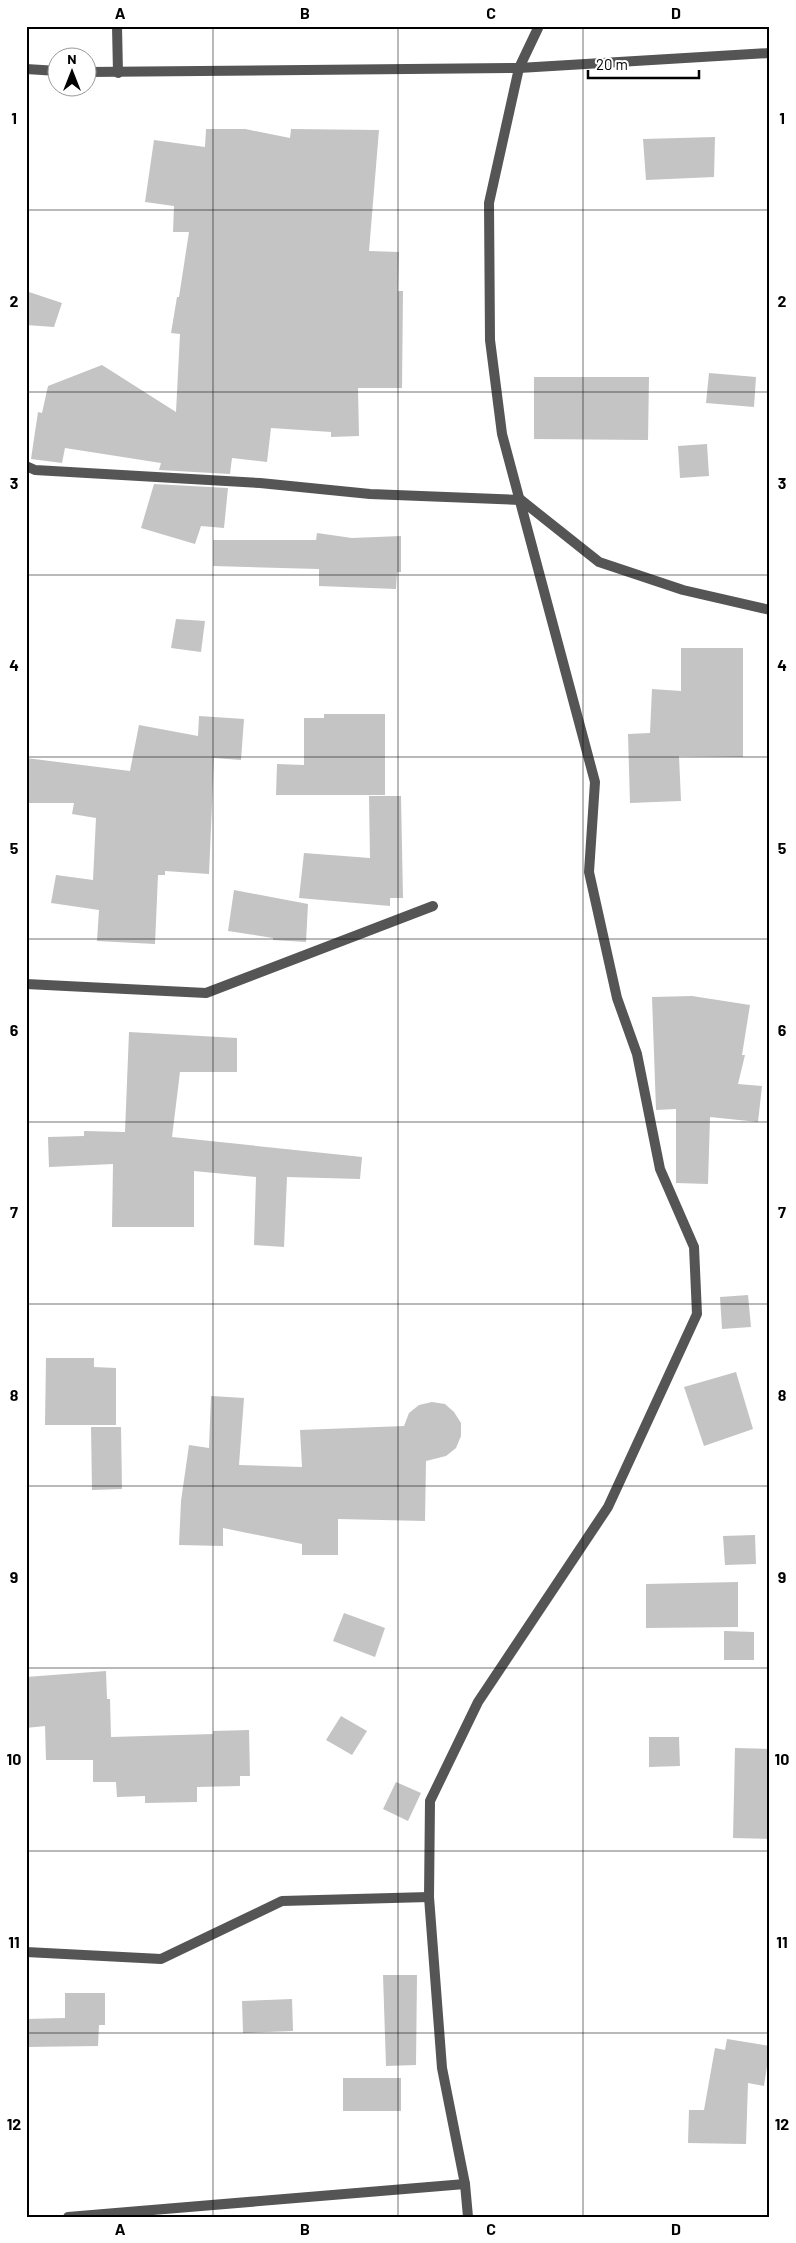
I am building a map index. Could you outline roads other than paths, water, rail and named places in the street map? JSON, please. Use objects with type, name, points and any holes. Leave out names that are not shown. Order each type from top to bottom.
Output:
[{"type":"street","points":[[117,26],[118,73]]},
{"type":"street","points":[[468,2217],[465,2184],[442,2068],[428,1897],[430,1801],[478,1702],[608,1507],[697,1314],[694,1247],[660,1169],[637,1054],[617,998],[589,872],[595,782],[502,434],[490,340],[488,203],[519,68],[539,26]]},
{"type":"street","points":[[98,72],[519,68],[770,53]]},
{"type":"street","points":[[26,70],[48,70]]},
{"type":"street","points":[[26,466],[35,470],[260,483],[370,494],[521,500],[599,562],[683,590],[770,610]]},
{"type":"street","points":[[26,984],[206,993],[434,906]]},
{"type":"street","points":[[26,1952],[161,1959],[282,1901],[428,1897]]},
{"type":"street","points":[[68,2217],[465,2184]]}]
